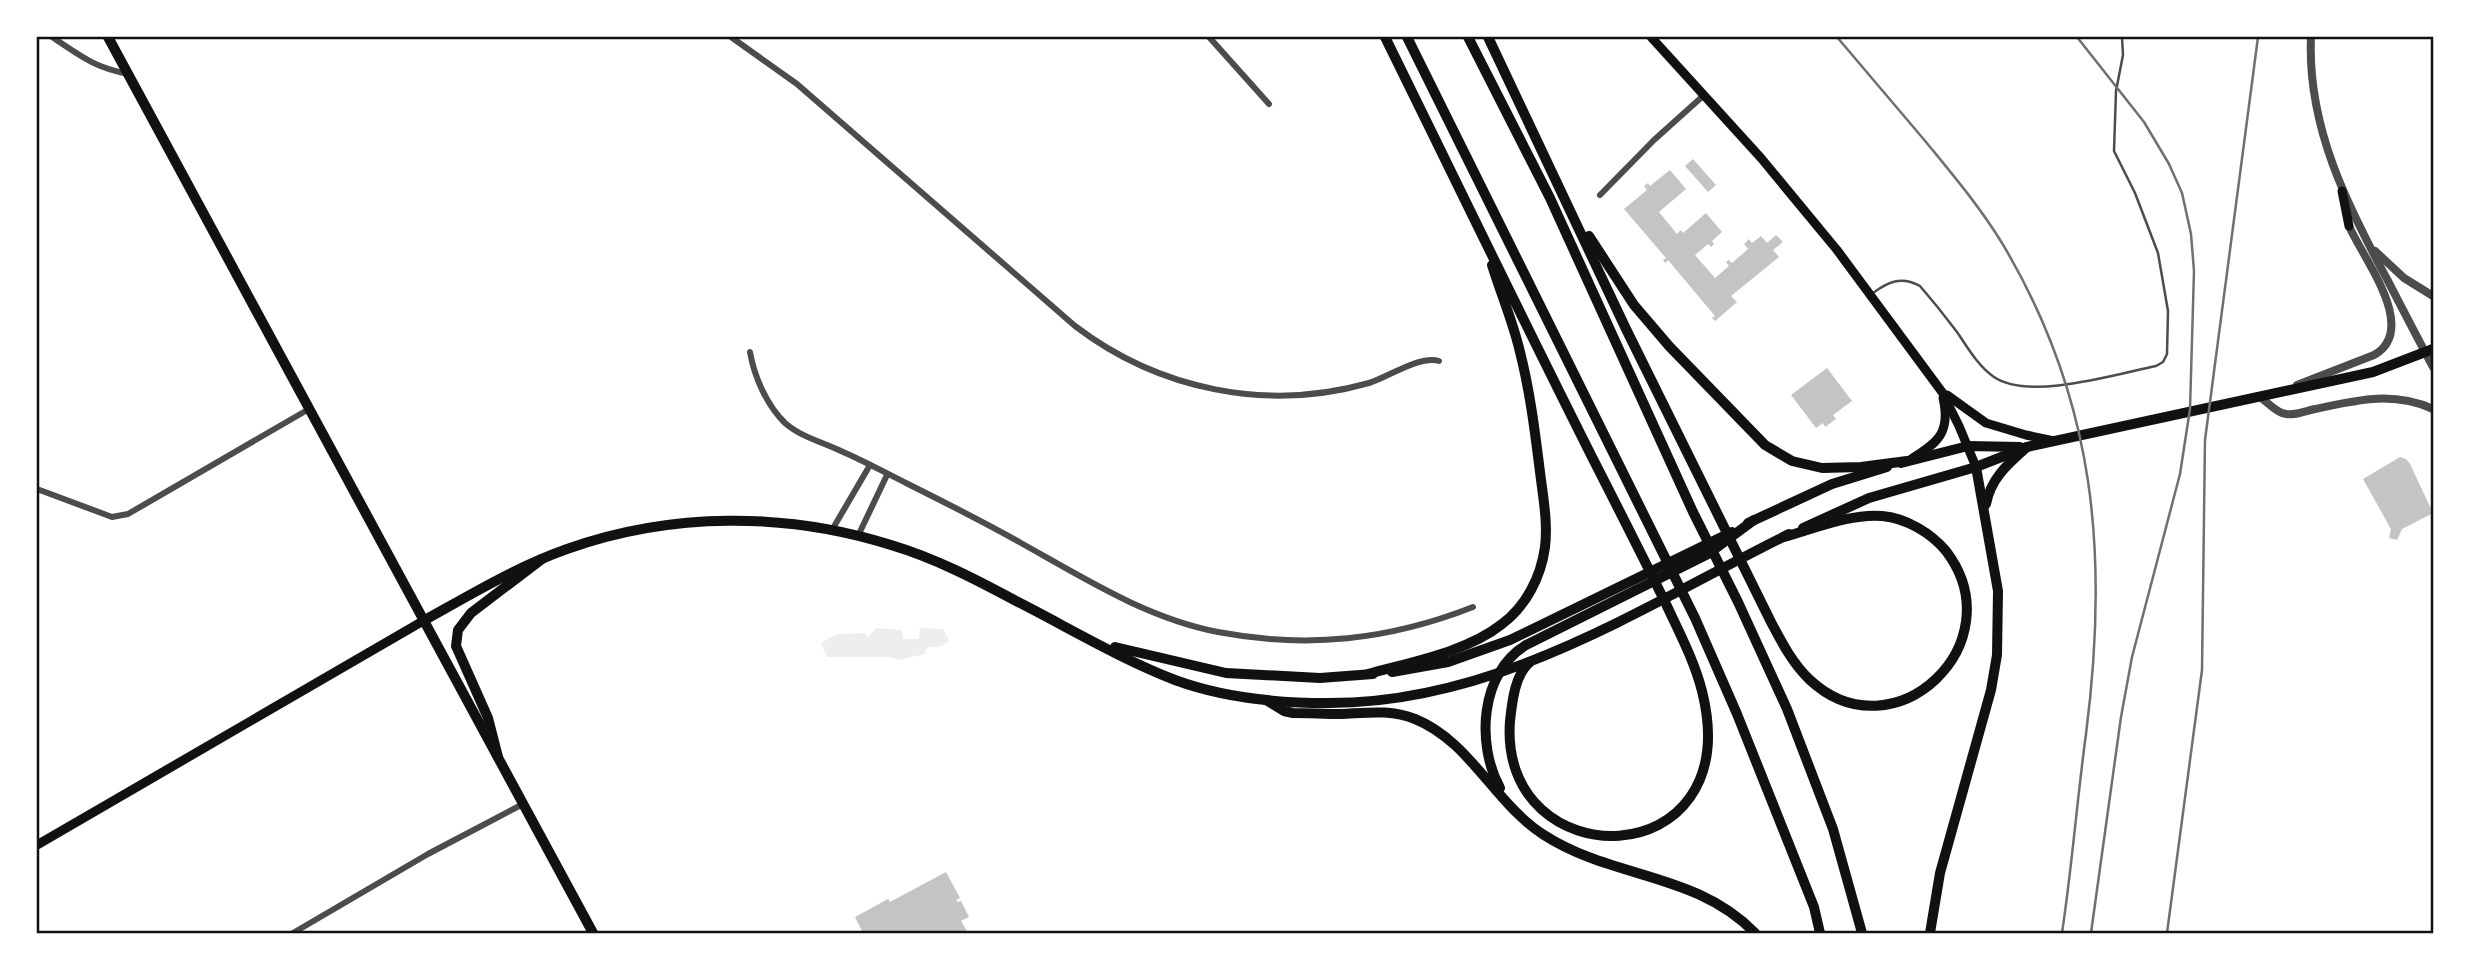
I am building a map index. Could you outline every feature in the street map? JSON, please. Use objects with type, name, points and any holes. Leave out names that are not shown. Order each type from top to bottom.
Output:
[{"type":"highway","points":[[1385,37],[1554,382],[1645,560],[1696,673],[1705,710],[1706,748],[1698,782],[1689,801],[1658,825],[1633,835],[1620,836],[1601,836],[1580,831],[1545,812],[1531,798],[1520,779],[1510,741],[1514,695],[1520,676],[1530,662]]},
{"type":"highway","points":[[1407,37],[1696,618],[1814,906],[1820,933]]},
{"type":"highway","points":[[1468,37],[1549,198],[1787,709],[1833,829],[1862,933]]},
{"type":"highway","points":[[1488,37],[1626,329],[1771,622],[1803,673],[1817,686],[1840,699],[1881,705],[1905,699],[1921,691],[1949,667],[1962,640],[1966,600],[1958,572],[1936,540],[1911,525],[1884,516],[1857,518],[1784,537]]},
{"type":"highway","points":[[1563,195],[1634,305],[1669,346],[1765,445],[1792,461],[1822,468],[1848,468],[1907,461]]},
{"type":"highway","points":[[1368,674],[1466,645],[1489,634],[1508,620],[1527,597],[1544,555],[1545,513],[1528,386],[1517,339],[1476,220]]},
{"type":"highway","points":[[1984,510],[1994,482],[2027,441]]},
{"type":"highway","points":[[1930,933],[1940,873],[1997,655],[1997,591],[1976,467]]},
{"type":"highway","points":[[1513,807],[1495,780],[1485,737],[1487,708],[1507,661],[1520,649],[1603,601],[1708,554],[1754,520]]},
{"type":"highway","points":[[498,757],[488,718],[459,656],[457,635],[471,613],[542,559]]},
{"type":"highway","points":[[1266,700],[1284,711],[1293,713],[1384,712],[1417,720],[1451,741],[1539,831],[1564,846],[1692,890],[1728,910],[1755,933]]},
{"type":"main road","points":[[108,37],[593,933]]},
{"type":"main road","points":[[1651,37],[1806,211],[1870,295],[1940,389],[1976,467]]},
{"type":"main road","points":[[2342,191],[2349,226]]},
{"type":"main road","points":[[1754,520],[1832,484],[1907,461],[1968,446],[2055,441],[2373,372],[2429,351]]},
{"type":"main road","points":[[1907,461],[1934,444],[1943,430],[1945,414],[1940,389]]},
{"type":"main road","points":[[1940,389],[1986,423],[2027,441]]},
{"type":"main road","points":[[37,845],[506,575],[542,559],[614,536],[688,523],[750,521],[804,525],[858,536],[893,545],[961,573],[1177,681],[1266,700],[1332,703],[1385,699],[1439,690],[1500,674],[1616,623],[1784,537],[1868,498],[1976,467],[2027,441]]},
{"type":"main road","points":[[1094,641],[1226,673],[1320,678],[1415,669],[1477,653],[1603,601]]},
{"type":"street","points":[[52,37],[89,62],[107,70],[128,74]]},
{"type":"street","points":[[732,37],[797,85],[1076,326],[1108,349],[1137,365],[1162,376],[1203,388],[1260,396],[1314,394],[1346,389],[1371,382],[1423,360],[1439,361]]},
{"type":"street","points":[[1209,37],[1269,103]]},
{"type":"street","points":[[2311,37],[2317,108],[2342,191],[2365,239],[2429,351],[2433,367]]},
{"type":"street","points":[[1600,195],[1654,139],[1703,96]]},
{"type":"street","points":[[2277,393],[2374,355],[2384,348],[2389,340],[2392,320],[2385,297],[2349,226]]},
{"type":"street","points":[[2365,239],[2390,267],[2414,286],[2433,296]]},
{"type":"street","points":[[750,352],[757,377],[772,407],[783,422],[800,434],[870,465],[1010,536],[1119,597],[1168,619],[1218,632],[1295,640],[1352,639],[1388,634],[1473,607]]},
{"type":"street","points":[[2260,397],[2278,411],[2290,415],[2364,398],[2384,397],[2411,400],[2433,409]]},
{"type":"street","points":[[37,489],[112,517],[128,514],[309,409]]},
{"type":"street","points":[[832,530],[870,465]]},
{"type":"street","points":[[858,536],[887,475]]},
{"type":"street","points":[[293,933],[428,854],[523,804]]},
{"type":"lane","points":[[1870,295],[1892,281],[1910,281],[1920,286],[1980,365],[2007,384],[2034,388],[2072,384],[2156,366],[2163,362],[2167,354],[2168,311],[2158,253],[2135,193],[2114,151],[2116,91],[2123,55],[2122,37]]},
{"type":"shaded area","points":[[876,628],[902,630],[903,639],[919,639],[920,628],[943,629],[949,641],[940,647],[928,647],[924,654],[899,660],[888,657],[827,657],[821,643],[837,634],[866,633],[867,638]]},
{"type":"building","points":[[1693,159],[1716,185],[1708,192],[1685,166]]},
{"type":"building","points":[[1670,170],[1686,189],[1659,212],[1677,234],[1681,230],[1683,233],[1706,213],[1722,232],[1712,241],[1714,244],[1711,247],[1708,244],[1695,255],[1715,278],[1729,266],[1726,262],[1729,260],[1732,263],[1748,249],[1744,244],[1749,239],[1752,243],[1761,236],[1767,243],[1776,235],[1783,242],[1773,250],[1779,257],[1731,296],[1737,302],[1715,321],[1712,318],[1715,316],[1668,260],[1665,263],[1663,260],[1666,258],[1624,209],[1647,190],[1644,186],[1648,183],[1650,186]]},
{"type":"building","points":[[1827,368],[1852,401],[1833,415],[1836,419],[1825,427],[1823,423],[1816,428],[1791,395]]},
{"type":"building","points":[[2400,457],[2410,464],[2433,513],[2402,529],[2397,540],[2389,538],[2391,529],[2363,479]]},
{"type":"building","points":[[946,872],[960,898],[956,900],[961,901],[969,917],[961,921],[968,933],[863,933],[855,917]]},
{"type":"railway","points":[[1837,37],[1956,179],[2002,243],[2034,302],[2058,361],[2076,420],[2088,480],[2096,604],[2093,668],[2062,933]]},
{"type":"railway","points":[[2077,37],[2144,122],[2169,164],[2182,193],[2191,234],[2194,271],[2190,409],[2180,474],[2132,657],[2091,933]]},
{"type":"railway","points":[[2167,933],[2202,670],[2205,440],[2258,37]]}]
